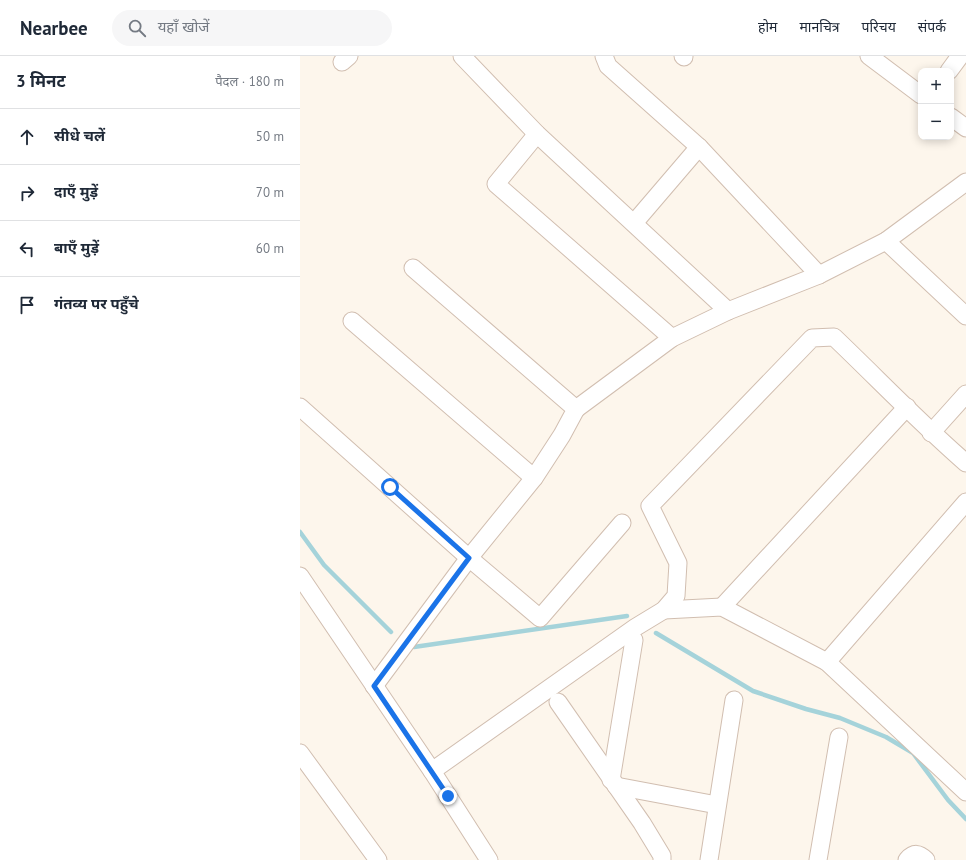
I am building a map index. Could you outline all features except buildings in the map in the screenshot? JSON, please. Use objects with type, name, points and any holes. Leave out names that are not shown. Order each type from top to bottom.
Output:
[{"type":"street","points":[[462,56],[537,134],[728,311]]},
{"type":"street","points":[[604,56],[608,66],[699,147],[819,275]]},
{"type":"street","points":[[868,56],[918,93]]},
{"type":"street","points":[[951,68],[960,56]]},
{"type":"street","points":[[954,119],[966,128]]},
{"type":"street","points":[[537,134],[496,184],[672,338]]},
{"type":"street","points":[[634,223],[699,147]]},
{"type":"street","points":[[374,686],[469,558],[534,478],[562,435],[576,409],[672,338],[728,311],[819,275],[886,241],[966,182]]},
{"type":"street","points":[[886,241],[966,316]]},
{"type":"street","points":[[413,268],[576,409]]},
{"type":"street","points":[[352,321],[534,478]]},
{"type":"street","points":[[432,771],[664,610],[676,596],[678,563],[650,506],[812,338],[834,337],[907,407],[931,433],[966,463]]},
{"type":"street","points":[[931,433],[966,394]]},
{"type":"street","points":[[300,407],[469,558],[540,618],[622,523]]},
{"type":"street","points":[[722,607],[907,407]]},
{"type":"street","points":[[827,662],[966,502]]},
{"type":"street","points":[[300,576],[432,771],[489,860]]},
{"type":"street","points":[[664,610],[722,607],[827,662],[966,792]]},
{"type":"street","points":[[613,783],[634,640]]},
{"type":"street","points":[[709,860],[734,700]]},
{"type":"street","points":[[558,702],[642,823],[662,856],[662,860]]},
{"type":"street","points":[[818,860],[838,737]]},
{"type":"street","points":[[300,752],[378,860]]},
{"type":"street","points":[[613,783],[717,805]]},
{"type":"street","points":[[907,860],[911,855],[917,854],[926,860]]},
{"type":"waterway","points":[[300,532],[324,565],[391,632]]},
{"type":"waterway","points":[[414,647],[627,616]]},
{"type":"waterway","points":[[656,633],[753,691],[806,709],[840,718],[886,737],[913,753],[948,800],[966,819]]},
{"type":"route","points":[[390,487],[469,558],[374,686],[448,796]]}]
